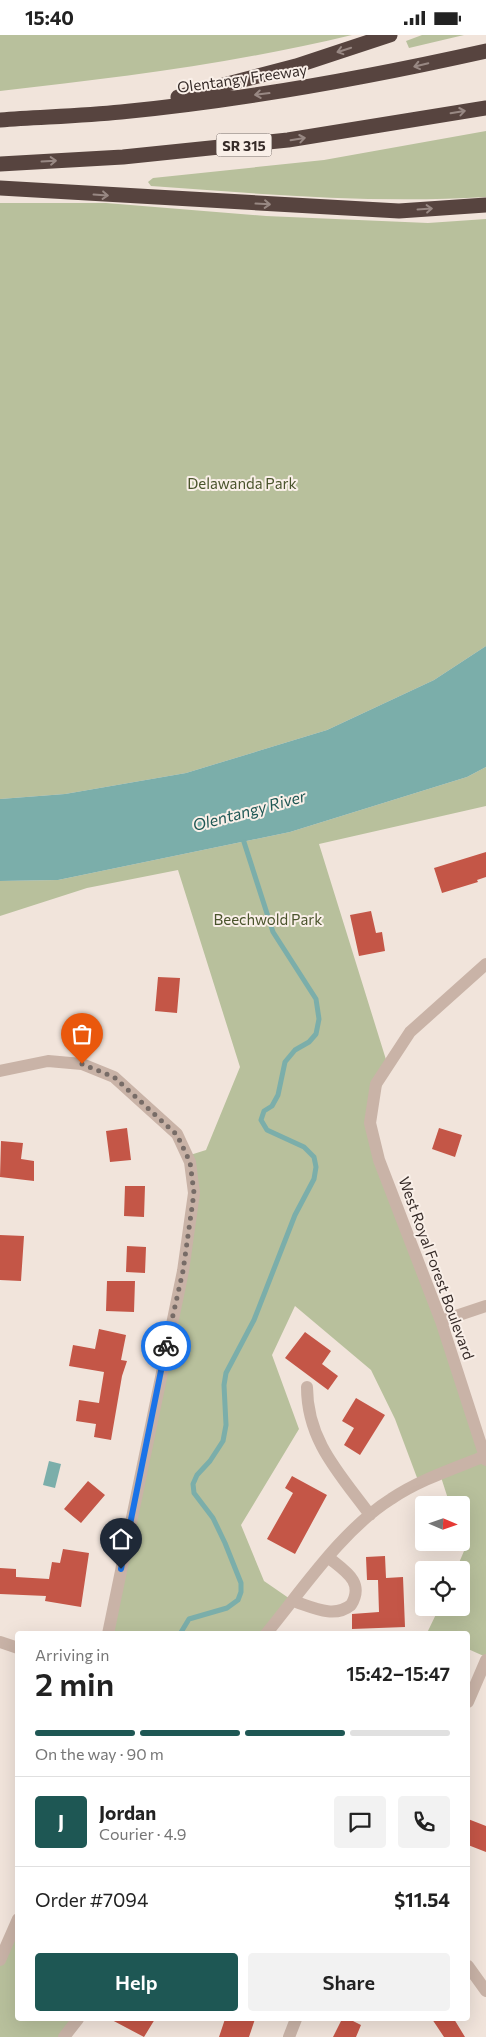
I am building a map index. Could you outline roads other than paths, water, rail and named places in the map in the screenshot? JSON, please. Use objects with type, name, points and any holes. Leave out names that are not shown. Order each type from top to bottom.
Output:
[{"type":"highway","points":[[121,112],[296,66],[390,35]]},
{"type":"highway","name":"Olentangy Freeway","points":[[0,120],[121,112],[276,92],[382,74],[486,51]]},
{"type":"highway","name":"SR 315","points":[[0,164],[123,157],[288,140],[486,108]]},
{"type":"highway","points":[[0,187],[399,211],[486,205]]},
{"type":"street","name":"West Royal Forest Boulevard","points":[[485,1458],[441,1321],[375,1144],[370,1123],[376,1084],[410,1032],[486,964]]},
{"type":"street","points":[[0,1071],[48,1061],[82,1064],[114,1077],[177,1135],[190,1162],[194,1193],[183,1271],[109,1631]]},
{"type":"street","points":[[441,1321],[486,1306]]},
{"type":"street","points":[[307,1387],[308,1410],[315,1435],[324,1453],[370,1515]]},
{"type":"street","points":[[268,1631],[328,1558],[370,1515],[390,1499],[419,1483],[485,1458]]},
{"type":"street","points":[[293,1601],[330,1612],[339,1612],[351,1605],[357,1589],[354,1581],[349,1573],[328,1558]]},
{"type":"street","points":[[0,1642],[15,1647]]},
{"type":"street","points":[[470,1697],[486,1660]]},
{"type":"street","points":[[0,1960],[15,1926]]},
{"type":"street","points":[[470,1969],[486,1991]]},
{"type":"street","points":[[64,2037],[76,2021]]},
{"type":"street","points":[[289,2037],[295,2021]]},
{"type":"water","name":"Olentangy River","points":[[486,646],[486,767],[467,777],[290,832],[58,880],[0,881],[0,799],[65,794],[186,773],[327,730],[434,680]]},
{"type":"water","points":[[49,1461],[61,1464],[55,1488],[43,1485]]},
{"type":"waterway","points":[[182,1631],[189,1619],[227,1608],[238,1600],[241,1592],[241,1583],[225,1543],[213,1518],[194,1493],[193,1484],[197,1475],[210,1461],[223,1441],[226,1425],[224,1385],[226,1373],[254,1320],[295,1215],[314,1179],[316,1167],[314,1157],[304,1147],[267,1130],[261,1120],[264,1111],[272,1106],[278,1095],[285,1062],[295,1050],[309,1042],[316,1034],[319,1019],[316,999],[273,932],[244,842]]},
{"type":"park label","name":"Delawanda Park","points":[[242,483]]},
{"type":"park label","name":"Beechwold Park","points":[[268,919]]}]
